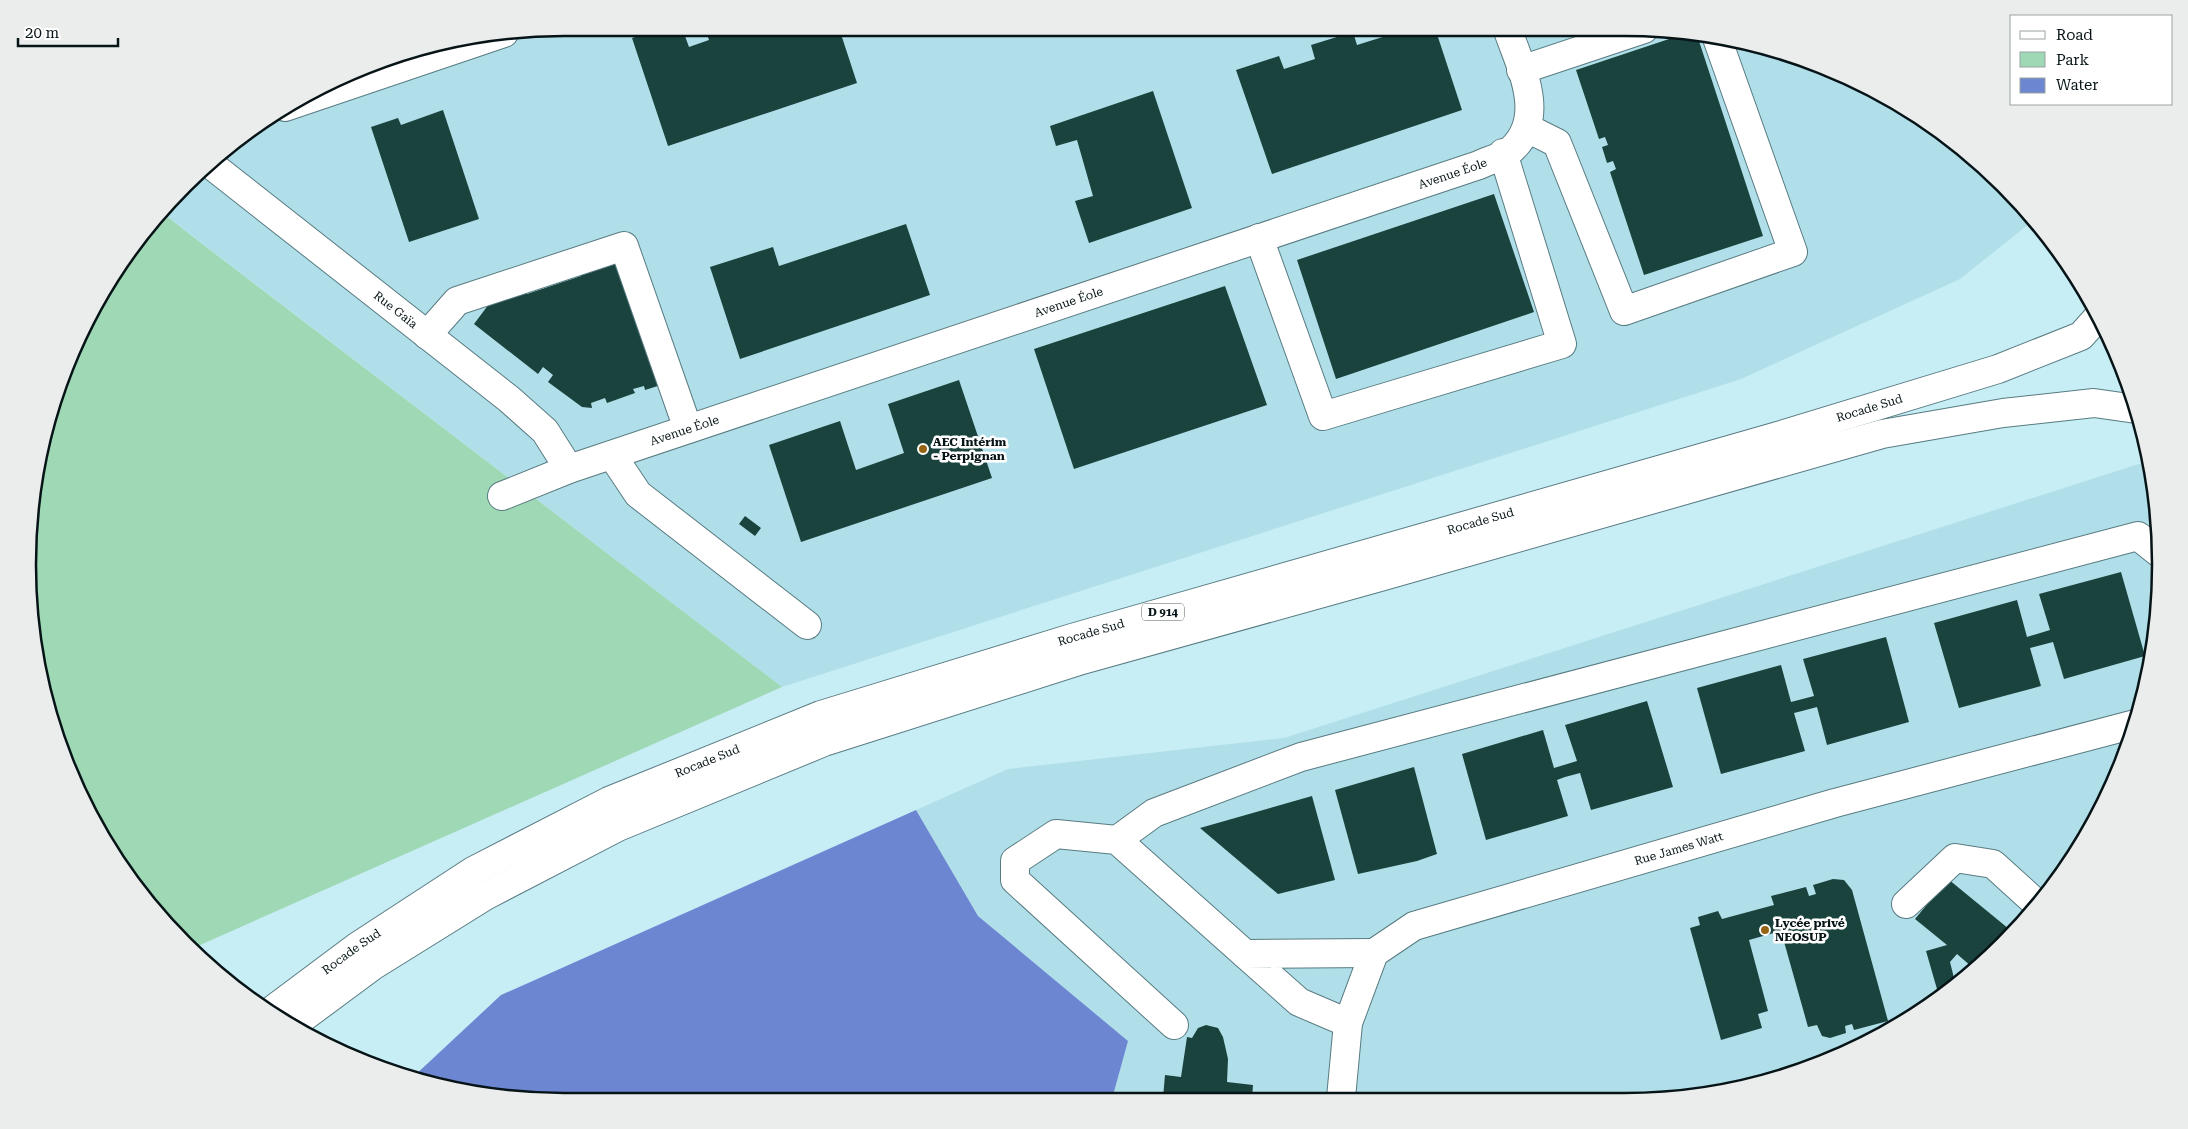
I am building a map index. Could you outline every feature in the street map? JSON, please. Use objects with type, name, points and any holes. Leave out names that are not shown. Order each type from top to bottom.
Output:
[{"type":"main road","points":[[1516,36],[1521,70],[1529,94],[1530,112],[1527,128],[1558,143],[1624,311],[1793,252],[1719,45]]},
{"type":"main road","points":[[1521,70],[1623,36]]},
{"type":"main road","points":[[330,91],[473,44]]},
{"type":"main road","name":"Avenue Éole","points":[[502,496],[612,454],[1480,165],[1510,150],[1527,128]]},
{"type":"main road","points":[[1259,238],[1323,416],[1562,344],[1504,154]]},
{"type":"main road","name":"Rue Gaïa","points":[[215,168],[509,399],[545,431],[569,469]]},
{"type":"main road","points":[[427,335],[457,302],[624,246],[688,429]]},
{"type":"main road","name":"Rocade Sud","points":[[276,1007],[358,946],[473,871],[609,801],[821,715],[1063,640],[1778,436],[1988,372],[2081,336],[2093,323]]},
{"type":"main road","name":"Rocade Sud","points":[[298,1021],[374,965],[486,896],[618,827],[824,742],[1082,660],[1390,575],[1882,434],[2003,413],[2094,403],[2128,408]]},
{"type":"main road","points":[[612,454],[638,494],[807,626]]},
{"type":"main road","points":[[1118,840],[1154,813],[1301,757],[2138,536],[2151,547]]},
{"type":"main road","name":"Rue James Watt","points":[[1374,954],[1414,926],[1835,804],[2126,726]]},
{"type":"main road","points":[[1174,1026],[1015,880],[1015,861],[1056,834],[1118,840],[1299,1002],[1348,1023]]},
{"type":"main road","points":[[1906,904],[1955,858],[1992,864],[2032,900]]},
{"type":"main road","points":[[1245,954],[1374,954],[1348,1023],[1341,1093]]},
{"type":"shaded area","points":[[564,36],[1624,36],[1658,37],[1727,46],[1793,64],[1826,76],[1888,107],[1945,145],[1972,167],[2028,225],[1960,279],[1741,379],[782,687],[167,216],[216,167],[271,125],[300,107],[362,76],[395,64],[461,46],[496,41]]},
{"type":"shaded area","points":[[2142,463],[2151,530],[2152,564],[2151,599],[2142,668],[2124,734],[2112,767],[2081,829],[2043,886],[2021,913],[1972,962],[1917,1004],[1888,1022],[1826,1053],[1793,1065],[1727,1083],[1658,1092],[1114,1093],[1128,1041],[978,916],[916,810],[1008,769],[1284,738]]},
{"type":"green space","points":[[167,216],[782,687],[199,946],[167,913],[145,886],[107,829],[91,798],[76,767],[54,701],[46,668],[41,633],[37,599],[36,564],[37,530],[46,461],[64,395],[76,362],[107,300],[125,271]]},
{"type":"water","points":[[916,810],[978,916],[1128,1041],[1114,1093],[530,1092],[461,1083],[418,1072],[501,995]]},
{"type":"building","points":[[638,36],[685,36],[689,47],[709,40],[708,36],[842,36],[857,83],[668,146],[632,38]]},
{"type":"building","points":[[1340,36],[1354,36],[1357,45],[1386,36],[1438,36],[1462,110],[1272,174],[1236,70],[1279,56],[1284,69],[1315,59],[1311,45]]},
{"type":"building","points":[[1671,38],[1699,42],[1763,236],[1644,275],[1610,172],[1616,169],[1613,161],[1607,163],[1602,147],[1608,145],[1605,137],[1599,139],[1576,70]]},
{"type":"building","points":[[1153,91],[1192,208],[1089,243],[1075,201],[1093,196],[1077,140],[1056,146],[1050,126]]},
{"type":"building","points":[[443,110],[479,219],[409,242],[371,127],[398,118],[401,125]]},
{"type":"building","points":[[1494,194],[1534,312],[1336,379],[1297,260]]},
{"type":"building","points":[[906,224],[930,295],[740,359],[710,267],[773,247],[779,266]]},
{"type":"building","points":[[622,260],[664,384],[645,390],[644,386],[633,389],[635,393],[607,403],[605,398],[591,403],[592,408],[582,407],[548,382],[553,375],[543,367],[538,374],[474,324],[489,304],[526,291],[527,294]]},
{"type":"building","points":[[1225,286],[1267,405],[1074,469],[1034,349]]},
{"type":"building","points":[[959,380],[992,478],[801,542],[769,445],[840,421],[856,470],[904,453],[888,404]]},
{"type":"building","points":[[745,516],[761,528],[755,536],[739,524]]},
{"type":"building","points":[[2121,572],[2144,656],[2064,679],[2053,642],[2030,648],[2041,686],[1959,708],[1934,623],[2017,600],[2027,637],[2050,630],[2039,594]]},
{"type":"building","points":[[1886,637],[1909,722],[1827,745],[1817,707],[1794,713],[1805,751],[1721,774],[1697,688],[1781,665],[1791,702],[1814,696],[1803,659]]},
{"type":"building","points":[[1647,701],[1673,787],[1591,810],[1580,773],[1565,777],[1557,780],[1568,816],[1486,840],[1462,754],[1543,730],[1554,768],[1577,761],[1565,725]]},
{"type":"building","points":[[1414,767],[1437,854],[1417,861],[1358,874],[1335,790]]},
{"type":"building","points":[[1312,796],[1335,880],[1278,894],[1200,828]]},
{"type":"building","points":[[1833,879],[1844,880],[1852,890],[1888,1021],[1854,1030],[1852,1024],[1845,1026],[1846,1033],[1830,1038],[1822,1036],[1817,1025],[1808,1027],[1781,931],[1749,940],[1768,1011],[1758,1014],[1762,1028],[1721,1040],[1690,928],[1700,925],[1698,917],[1718,911],[1722,919],[1774,905],[1771,896],[1806,887],[1809,896],[1816,894],[1813,885]]},
{"type":"building","points":[[1948,879],[2007,927],[1969,964],[1957,954],[1950,962],[1954,977],[1937,990],[1926,951],[1947,945],[1915,919]]},
{"type":"building","points":[[1206,1025],[1218,1028],[1223,1037],[1228,1059],[1227,1082],[1253,1085],[1252,1093],[1163,1093],[1165,1075],[1181,1077],[1187,1037],[1192,1038],[1198,1028]]},
{"type":"place","name":"AEC Intérim - Perpignan","points":[[923,449]]},
{"type":"place","name":"Lycée privé NEOSUP","points":[[1765,930]]}]
